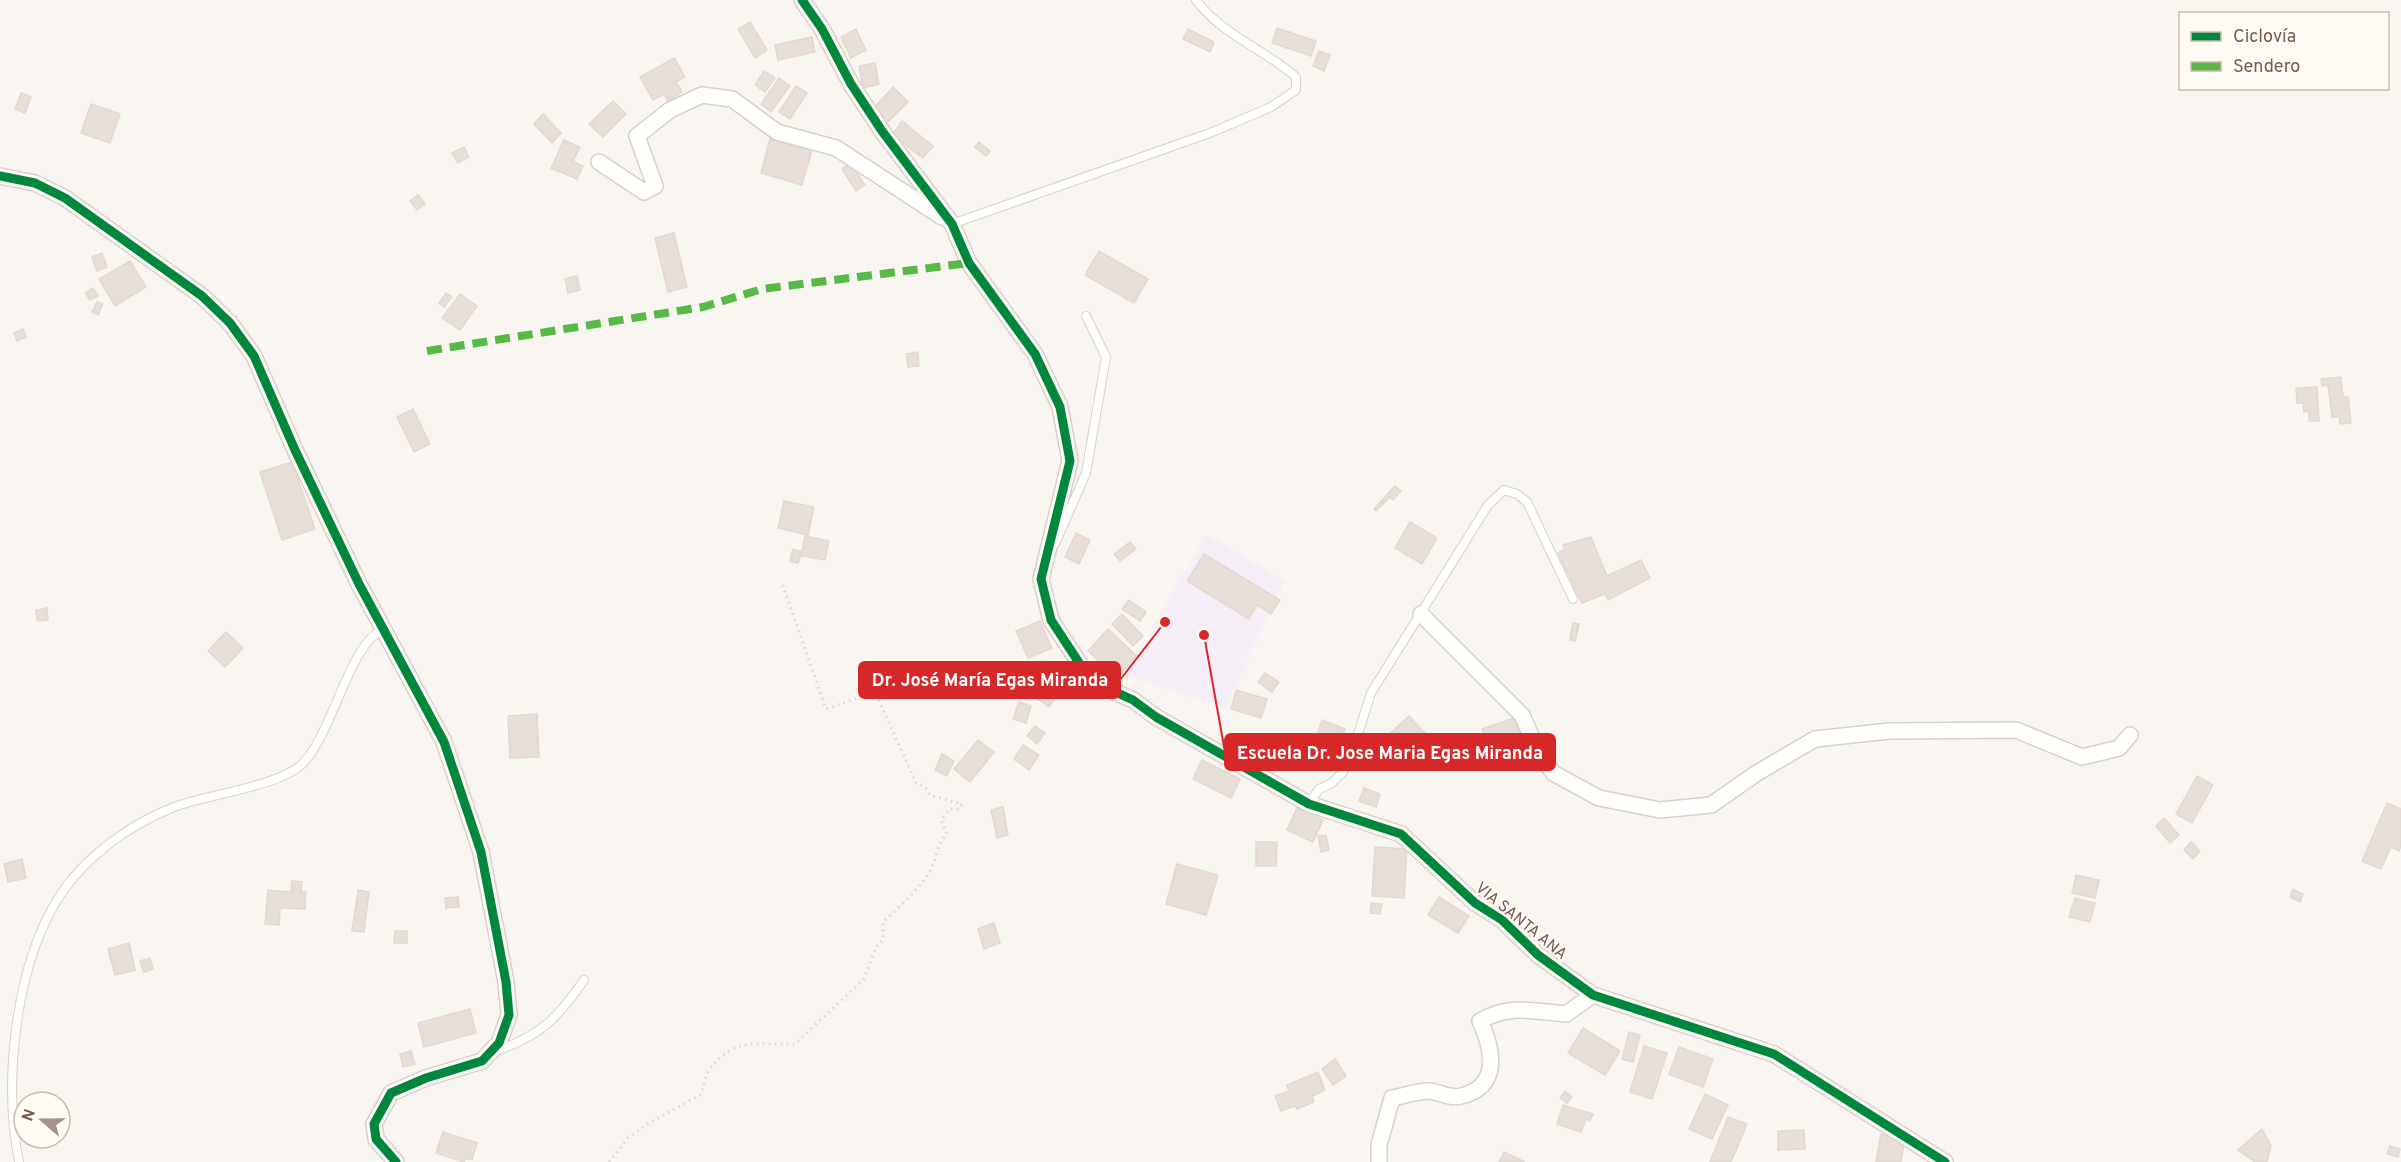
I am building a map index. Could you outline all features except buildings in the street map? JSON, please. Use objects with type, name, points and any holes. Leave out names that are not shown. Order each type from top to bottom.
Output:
[{"type":"street","points":[[802,0],[822,29],[851,84],[882,131],[952,224],[969,263],[1035,354],[1060,407],[1070,461],[1041,579]]},
{"type":"street","points":[[599,162],[644,192],[655,186],[637,136],[669,110],[702,95],[732,99],[777,132],[836,148],[952,224]]},
{"type":"street","points":[[0,176],[34,183],[65,198],[202,296],[230,322],[254,356],[295,450],[382,629],[444,742],[481,852],[510,1005],[504,1034],[491,1053],[471,1066],[426,1078],[391,1093],[374,1124],[376,1139],[396,1162]]},
{"type":"street","name":"VIA SANTA ANA","points":[[1041,579],[1051,620],[1091,681],[1133,700],[1156,717],[1309,804],[1401,834],[1475,903],[1502,920],[1538,955],[1593,995],[1774,1054],[1945,1162]]},
{"type":"street","points":[[1421,614],[1522,715],[1535,745],[1553,773],[1599,798],[1660,810],[1711,805],[1757,773],[1815,739],[1889,731],[2016,730],[2082,758],[2119,748],[2130,735]]},
{"type":"street","points":[[1379,1162],[1379,1145],[1392,1098],[1428,1091],[1460,1097],[1484,1084],[1492,1063],[1490,1042],[1480,1021],[1511,1008],[1566,1014],[1593,995]]},
{"type":"lane","points":[[952,224],[1210,133],[1271,107],[1296,90],[1296,77],[1281,64],[1208,15],[1196,0]]},
{"type":"lane","points":[[1041,579],[1086,473],[1106,357],[1086,316]]},
{"type":"lane","points":[[1309,804],[1319,789],[1332,783],[1343,771],[1352,753],[1371,693],[1488,505],[1504,490],[1517,494],[1527,502],[1573,599]]},
{"type":"lane","points":[[19,1162],[12,1118],[13,1050],[35,951],[45,920],[61,894],[92,859],[145,820],[176,806],[284,776],[301,766],[320,740],[333,709],[368,641],[382,629]]},
{"type":"lane","points":[[491,1053],[523,1042],[561,1014],[584,980]]},
{"type":"path","points":[[609,1162],[628,1138],[700,1095],[709,1070],[724,1054],[751,1042],[795,1044],[864,979],[876,947],[883,940],[883,922],[926,877],[936,857],[940,841],[947,834],[941,820],[950,809],[959,809],[962,804],[930,795],[925,787],[916,783],[875,692],[826,709],[782,583]]},
{"type":"shaded area","points":[[1207,535],[1285,581],[1225,708],[1130,677],[1105,681],[1092,667],[1137,661],[1162,610]]},
{"type":"marked path","points":[[427,351],[703,307],[762,289],[969,263]]},
{"type":"cycle path","points":[[802,0],[822,29],[851,84],[882,131],[952,224],[969,263],[1035,354],[1060,407],[1070,461],[1041,579],[1051,620],[1091,681],[1133,700],[1156,717],[1309,804],[1401,834],[1475,903],[1502,920],[1538,955],[1593,995],[1774,1054],[1945,1162]]},
{"type":"cycle path","points":[[0,176],[35,183],[65,198],[202,296],[230,323],[254,356],[295,450],[359,584],[444,742],[481,852],[506,982],[509,1015],[499,1043],[482,1061],[426,1078],[391,1093],[374,1124],[376,1139],[396,1162]]},
{"type":"place","name":"Dr. José María Egas Miranda","points":[[1165,622]]},
{"type":"place","name":"Escuela Dr. Jose Maria Egas Miranda","points":[[1204,635]]}]
